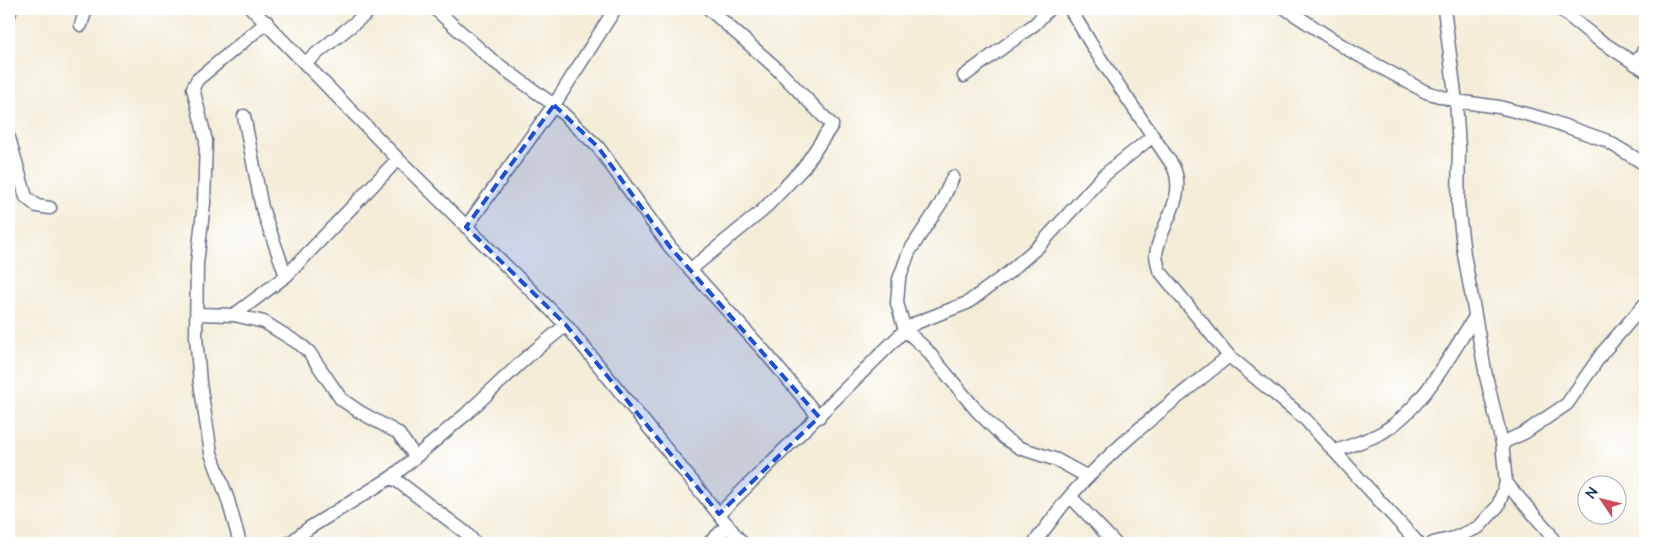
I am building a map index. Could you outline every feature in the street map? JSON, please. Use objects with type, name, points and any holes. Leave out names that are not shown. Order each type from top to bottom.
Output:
[{"type":"street","points":[[9,15],[11,9]]},
{"type":"street","points":[[81,25],[86,9]]},
{"type":"street","points":[[252,9],[306,62],[398,159],[566,325],[742,543]]},
{"type":"street","points":[[306,62],[372,9]]},
{"type":"street","points":[[435,9],[492,60],[554,105],[598,147],[670,247],[764,351],[819,417]]},
{"type":"street","points":[[466,227],[554,105],[615,9]]},
{"type":"street","points":[[690,269],[762,211],[804,167],[832,125],[775,67],[709,9]]},
{"type":"street","points":[[964,76],[1035,24],[1049,9]]},
{"type":"street","points":[[1070,9],[1178,177],[1174,203],[1156,254],[1158,270],[1229,356],[1305,419],[1418,543]]},
{"type":"street","points":[[1286,9],[1400,79],[1426,92],[1456,101],[1499,107],[1545,119],[1605,140],[1645,164]]},
{"type":"street","points":[[1433,543],[1454,538],[1479,527],[1498,506],[1506,483],[1502,443],[1474,318],[1458,204],[1459,148],[1456,101],[1444,9]]},
{"type":"street","points":[[1560,9],[1596,38],[1640,67],[1645,49]]},
{"type":"street","points":[[240,543],[228,500],[211,453],[205,424],[196,336],[197,264],[204,203],[206,141],[193,88],[197,80],[267,22]]},
{"type":"street","points":[[9,86],[9,96]]},
{"type":"street","points":[[244,116],[262,208],[286,276]]},
{"type":"street","points":[[719,514],[905,330],[916,323],[967,303],[1008,273],[1040,245],[1103,176],[1153,136]]},
{"type":"street","points":[[9,138],[26,197],[37,206],[50,208]]},
{"type":"street","points":[[234,315],[286,276],[398,159]]},
{"type":"street","points":[[953,177],[942,202],[909,252],[899,279],[897,303],[905,330],[925,348],[977,411],[1004,438],[1020,448],[1057,460],[1088,478]]},
{"type":"street","points":[[1502,443],[1531,428],[1567,404],[1603,352],[1645,304]]},
{"type":"street","points":[[197,314],[234,315],[264,322],[301,345],[309,352],[341,399],[398,434],[415,456]]},
{"type":"street","points":[[1336,451],[1382,432],[1405,415],[1428,388],[1474,318]]},
{"type":"street","points":[[290,543],[309,528],[392,477],[465,416],[527,357],[566,325]]},
{"type":"street","points":[[1034,543],[1070,496],[1137,430],[1229,356]]},
{"type":"street","points":[[392,477],[466,533],[476,543]]},
{"type":"street","points":[[1506,483],[1548,531],[1555,543]]},
{"type":"street","points":[[1070,496],[1115,543]]},
{"type":"street","points":[[709,543],[728,525]]},
{"type":"highlighted area","points":[[554,105],[598,147],[670,247],[819,417],[719,514],[566,325],[466,227]]}]
